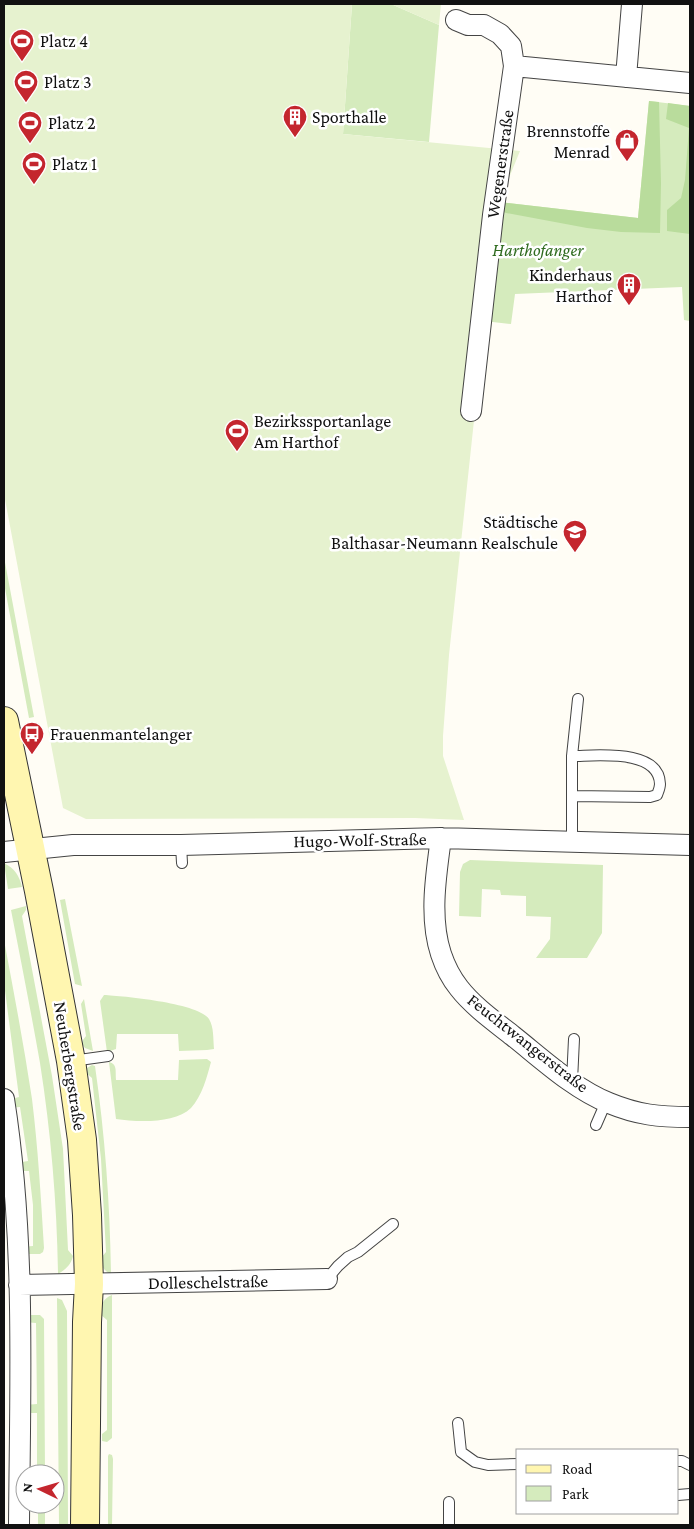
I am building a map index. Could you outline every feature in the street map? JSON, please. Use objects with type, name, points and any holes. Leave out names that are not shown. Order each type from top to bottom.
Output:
[{"type":"main road","name":"Neuherbergstraße","points":[[4,721],[17,850],[71,1061],[77,1097],[87,1215],[89,1284],[85,1525]]},
{"type":"street","points":[[626,77],[632,4]]},
{"type":"street","points":[[456,20],[468,25],[484,26],[500,34],[511,46],[514,66],[690,83]]},
{"type":"street","name":"Wegenerstraße","points":[[471,411],[493,215],[514,66]]},
{"type":"street","name":"Hugo-Wolf-Straße","points":[[17,850],[73,845],[182,854],[441,838],[690,844]]},
{"type":"street","name":"Feuchtwangerstraße","points":[[441,838],[435,929],[448,972],[458,988],[481,1010],[572,1081],[606,1102],[660,1117],[690,1117]]},
{"type":"street","points":[[4,1098],[11,1147],[10,1209],[19,1285],[12,1446],[19,1525]]},
{"type":"street","name":"Dolleschelstraße","points":[[89,1284],[327,1280]]},
{"type":"street","points":[[19,1285],[89,1284]]},
{"type":"lane","points":[[572,841],[572,756],[578,699]]},
{"type":"lane","points":[[572,756],[625,756],[644,761],[657,774],[660,785],[657,796],[650,797],[572,796]]},
{"type":"lane","points":[[572,1081],[574,1039]]},
{"type":"lane","points":[[71,1061],[108,1056]]},
{"type":"lane","points":[[596,1124],[606,1102]]},
{"type":"lane","points":[[327,1280],[348,1257],[358,1252],[393,1224]]},
{"type":"lane","points":[[458,1423],[461,1452],[475,1462],[488,1465],[516,1464]]},
{"type":"lane","points":[[449,1502],[449,1525]]},
{"type":"green space","name":"Bezirkssportanlage Am Harthof","points":[[4,4],[352,4],[343,134],[520,151],[499,202],[449,655],[443,756],[464,820],[415,818],[86,819],[63,808],[4,494]]},
{"type":"green space","points":[[352,4],[391,4],[439,25],[429,142],[343,134]]},
{"type":"green space","points":[[391,4],[441,4],[439,25]]},
{"type":"green space","name":"Harthofanger","points":[[649,101],[690,106],[690,321],[684,320],[682,287],[515,294],[511,324],[484,321],[499,202],[638,218]]},
{"type":"green space","points":[[649,101],[659,102],[660,233],[621,232],[587,228],[506,213],[500,210],[499,202],[638,218]]},
{"type":"green space","points":[[668,103],[690,106],[690,234],[667,231],[667,210],[681,198],[685,180],[689,128],[666,119]]},
{"type":"green space","points":[[4,557],[34,717],[29,718],[4,583]]},
{"type":"green space","points":[[470,860],[603,865],[602,933],[587,958],[536,958],[550,939],[551,917],[526,916],[526,896],[501,895],[500,890],[482,889],[481,917],[459,916],[460,872],[463,864]]},
{"type":"green space","points":[[4,863],[16,873],[22,887],[8,889]]},
{"type":"green space","points":[[65,899],[82,986],[75,984],[60,900]]},
{"type":"green space","points":[[26,906],[22,916],[52,1076],[63,1149],[68,1250],[73,1256],[67,1267],[58,1274],[55,1195],[47,1116],[40,1063],[11,910]]},
{"type":"green space","points":[[4,940],[32,1099],[44,1248],[40,1254],[23,1254],[21,1247],[33,1246],[33,1205],[29,1171],[17,1171],[16,1163],[28,1161],[20,1107],[8,1108],[7,1100],[19,1097],[4,983]]},
{"type":"green space","points":[[104,995],[160,1001],[202,1013],[209,1019],[212,1026],[214,1049],[179,1051],[178,1034],[117,1034],[116,1049],[107,1052],[100,1001]]},
{"type":"green space","points":[[84,999],[93,1051],[85,1048],[82,1044],[86,1036],[81,1004]]},
{"type":"green space","points":[[207,1059],[211,1062],[201,1092],[191,1108],[184,1113],[155,1121],[116,1119],[109,1062],[115,1066],[116,1080],[178,1080],[179,1060]]},
{"type":"green space","points":[[92,1065],[95,1066],[99,1092],[104,1144],[111,1274],[105,1270],[101,1261],[106,1252],[101,1159],[92,1078],[85,1072]]},
{"type":"green space","points":[[112,1295],[112,1438],[107,1442],[102,1441],[102,1434],[107,1430],[107,1320],[101,1315],[101,1311],[104,1300]]},
{"type":"green space","points":[[57,1298],[62,1300],[67,1311],[68,1525],[59,1525],[59,1514],[65,1514],[65,1464],[58,1464]]},
{"type":"green space","points":[[23,1315],[40,1315],[44,1319],[45,1464],[37,1464],[37,1413],[25,1413],[25,1405],[37,1404],[36,1323],[23,1322]]},
{"type":"green space","points":[[109,1454],[112,1455],[113,1459],[112,1525],[108,1525]]},
{"type":"green space","points":[[38,1514],[45,1514],[45,1525],[38,1525]]},
{"type":"place","name":"Platz 4","points":[[22,62]]},
{"type":"place","name":"Platz 3","points":[[26,103]]},
{"type":"place","name":"Sporthalle","points":[[295,138]]},
{"type":"place","name":"Platz 2","points":[[30,144]]},
{"type":"place","name":"Brennstoffe Menrad","points":[[627,162]]},
{"type":"place","name":"Platz 1","points":[[34,185]]},
{"type":"place","name":"Kinderhaus Harthof","points":[[629,306]]},
{"type":"place","name":"Bezirkssportanlage Am Harthof","points":[[237,452]]},
{"type":"place","name":"Städtische Balthasar-Neumann Realschule","points":[[575,553]]},
{"type":"place","name":"Frauenmantelanger","points":[[32,755]]}]
